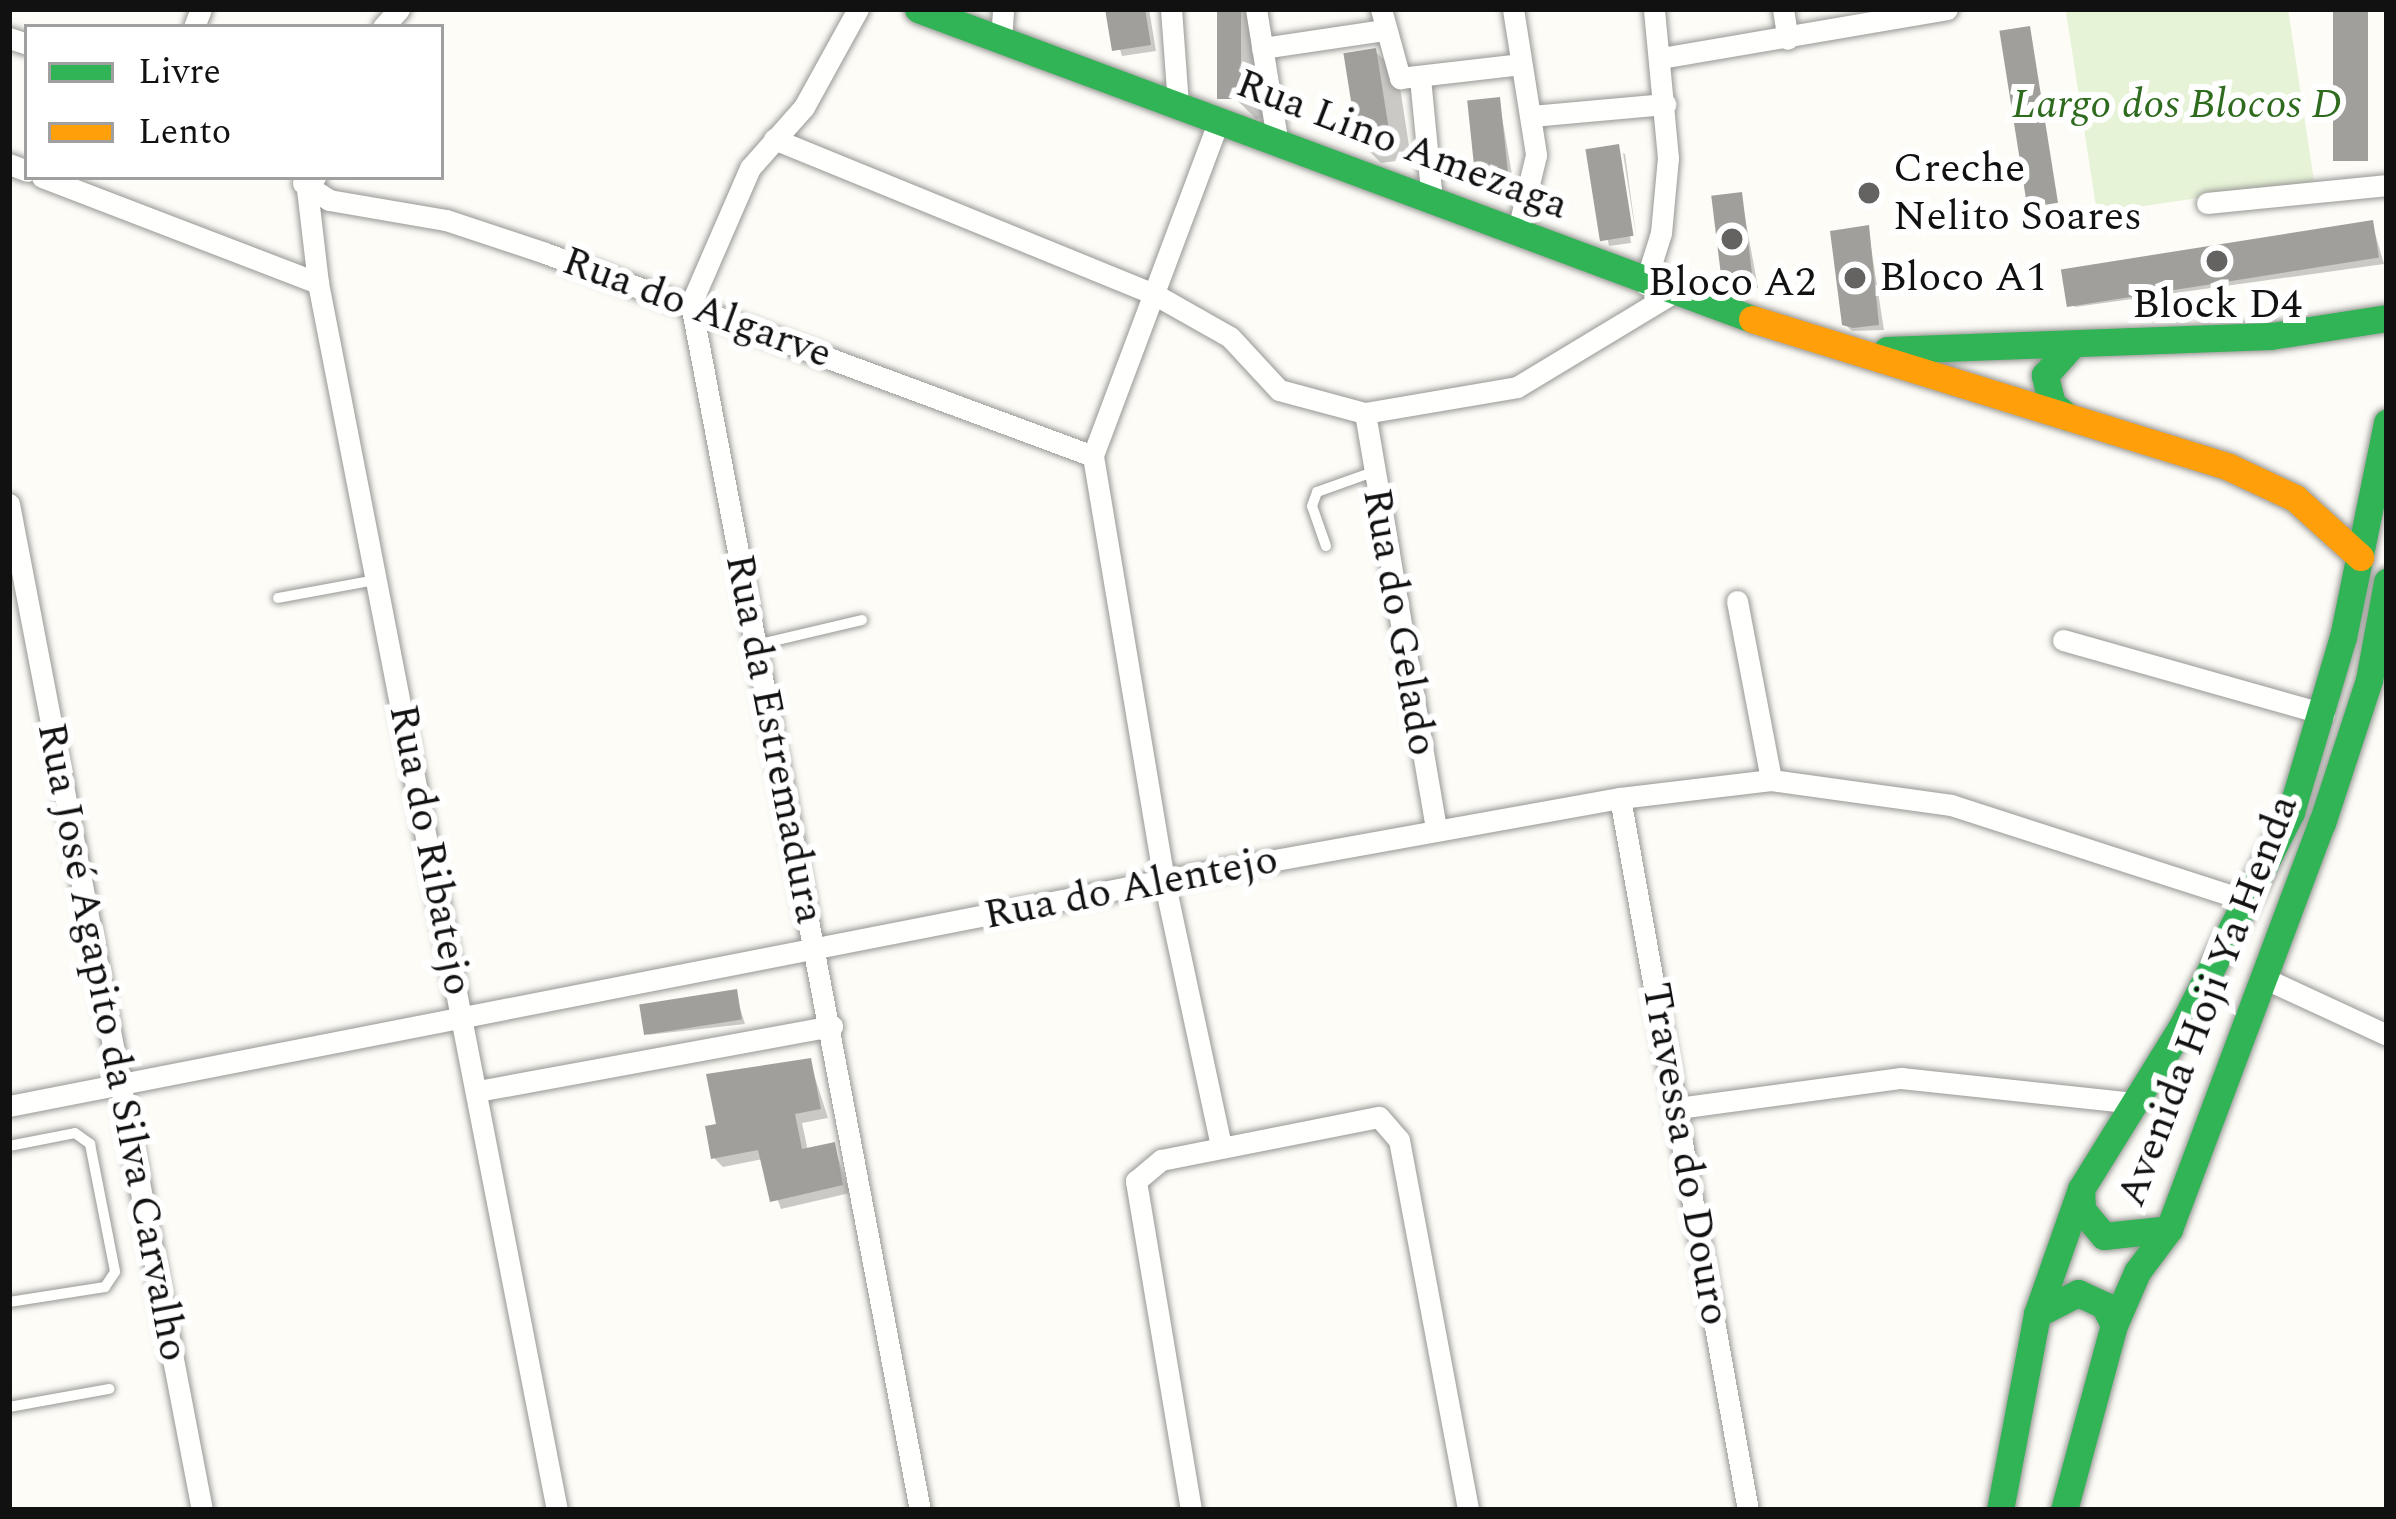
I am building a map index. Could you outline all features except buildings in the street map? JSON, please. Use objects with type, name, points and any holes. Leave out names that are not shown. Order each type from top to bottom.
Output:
[{"type":"main road","name":"Rua Lino Amezaga","points":[[918,9],[1276,139],[1658,289],[2260,481],[2295,498],[2360,557]]},
{"type":"main road","name":"Rua Lino Amezaga","points":[[1858,350],[2308,333],[2387,318]]},
{"type":"main road","points":[[2068,417],[2052,404],[2045,374],[2072,345]]},
{"type":"main road","points":[[2324,713],[2387,422]]},
{"type":"main road","name":"Avenida Hoji Ya Henda","points":[[2072,1507],[2114,1325],[2137,1272],[2169,1229],[2266,979],[2369,680],[2386,591]]},
{"type":"main road","name":"Avenida Hoji Ya Henda","points":[[2000,1510],[2037,1314],[2081,1189],[2248,902],[2291,812],[2324,713]]},
{"type":"main road","points":[[2081,1189],[2081,1210],[2104,1236],[2169,1229]]},
{"type":"main road","points":[[2037,1314],[2078,1292],[2104,1305],[2114,1325]]},
{"type":"street","points":[[691,304],[750,169],[817,88],[858,9]]},
{"type":"street","points":[[1001,40],[1003,9]]},
{"type":"street","points":[[1171,9],[1178,105]]},
{"type":"street","points":[[1256,9],[1276,139]]},
{"type":"street","points":[[1514,9],[1510,67],[1531,116],[1536,155],[1517,234]]},
{"type":"street","points":[[774,139],[1154,294],[1220,330],[1294,398],[1365,413],[1517,387],[1658,289],[1666,197],[1665,104],[1654,9]]},
{"type":"street","points":[[1783,9],[1788,39]]},
{"type":"street","points":[[1661,58],[1947,9]]},
{"type":"street","points":[[1262,48],[1382,20],[1410,78],[1432,200]]},
{"type":"street","points":[[1410,78],[1510,67]]},
{"type":"street","points":[[1531,116],[1665,104]]},
{"type":"street","points":[[1219,120],[1093,456],[1164,880],[1221,1147]]},
{"type":"street","points":[[50,180],[318,283]]},
{"type":"street","name":"Rua do Algarve","points":[[307,181],[340,203],[446,220],[691,304],[1093,456]]},
{"type":"street","name":"Rua do Ribatejo","points":[[307,181],[318,283],[557,1510]]},
{"type":"street","points":[[2207,203],[2387,185]]},
{"type":"street","name":"Rua da Estremadura","points":[[691,304],[832,1026],[920,1510]]},
{"type":"street","name":"Rua do Gelado","points":[[1365,413],[1436,830]]},
{"type":"street","name":"Rua José Agapito da Silva Carvalho","points":[[9,503],[18,592],[202,1510]]},
{"type":"street","points":[[1738,601],[1771,780]]},
{"type":"street","points":[[2063,640],[2324,713]]},
{"type":"street","name":"Rua do Alentejo","points":[[9,1106],[1164,880],[1620,798],[1771,780],[1951,805],[2248,902]]},
{"type":"street","name":"Travessa do Douro","points":[[1620,798],[1748,1510]]},
{"type":"street","points":[[2266,979],[2387,1035]]},
{"type":"street","points":[[478,1091],[832,1026]]},
{"type":"street","points":[[1678,1108],[1901,1078],[2134,1103]]},
{"type":"street","points":[[1191,1510],[1134,1189],[1161,1160],[1388,1118],[1399,1140],[1468,1510]]},
{"type":"lane","points":[[1326,546],[1312,506],[1317,492],[1373,472]]},
{"type":"lane","points":[[278,598],[376,579]]},
{"type":"lane","points":[[756,645],[862,620]]},
{"type":"lane","points":[[9,1146],[75,1133],[90,1144],[115,1272],[105,1287],[9,1302]]},
{"type":"lane","points":[[9,1407],[109,1389]]},
{"type":"green space","name":"Largo dos Blocos D","points":[[2288,9],[2314,181],[2097,213],[2066,12]]},
{"type":"traffic: fast","points":[[918,9],[1752,319]]},
{"type":"traffic: fast","points":[[1887,350],[2271,336],[2387,318]]},
{"type":"traffic: fast","points":[[2068,417],[2052,404],[2045,375],[2072,345]]},
{"type":"traffic: fast","points":[[2000,1510],[2037,1314],[2081,1189],[2181,1028],[2291,812],[2343,637],[2387,422]]},
{"type":"traffic: fast","points":[[2064,1510],[2114,1325],[2137,1272],[2169,1229],[2322,823],[2369,680],[2387,582]]},
{"type":"traffic: fast","points":[[2081,1189],[2082,1210],[2104,1236],[2169,1229]]},
{"type":"traffic: fast","points":[[2037,1314],[2078,1293],[2104,1305],[2114,1325]]},
{"type":"traffic: slow","points":[[1752,319],[2229,467],[2295,498],[2360,557]]},
{"type":"place","name":"Creche Nelito Soares","points":[[1869,193]]},
{"type":"place","name":"Bloco A2","points":[[1732,239]]},
{"type":"place","name":"Block D4","points":[[2217,261]]},
{"type":"place","name":"Bloco A1","points":[[1855,278]]}]
